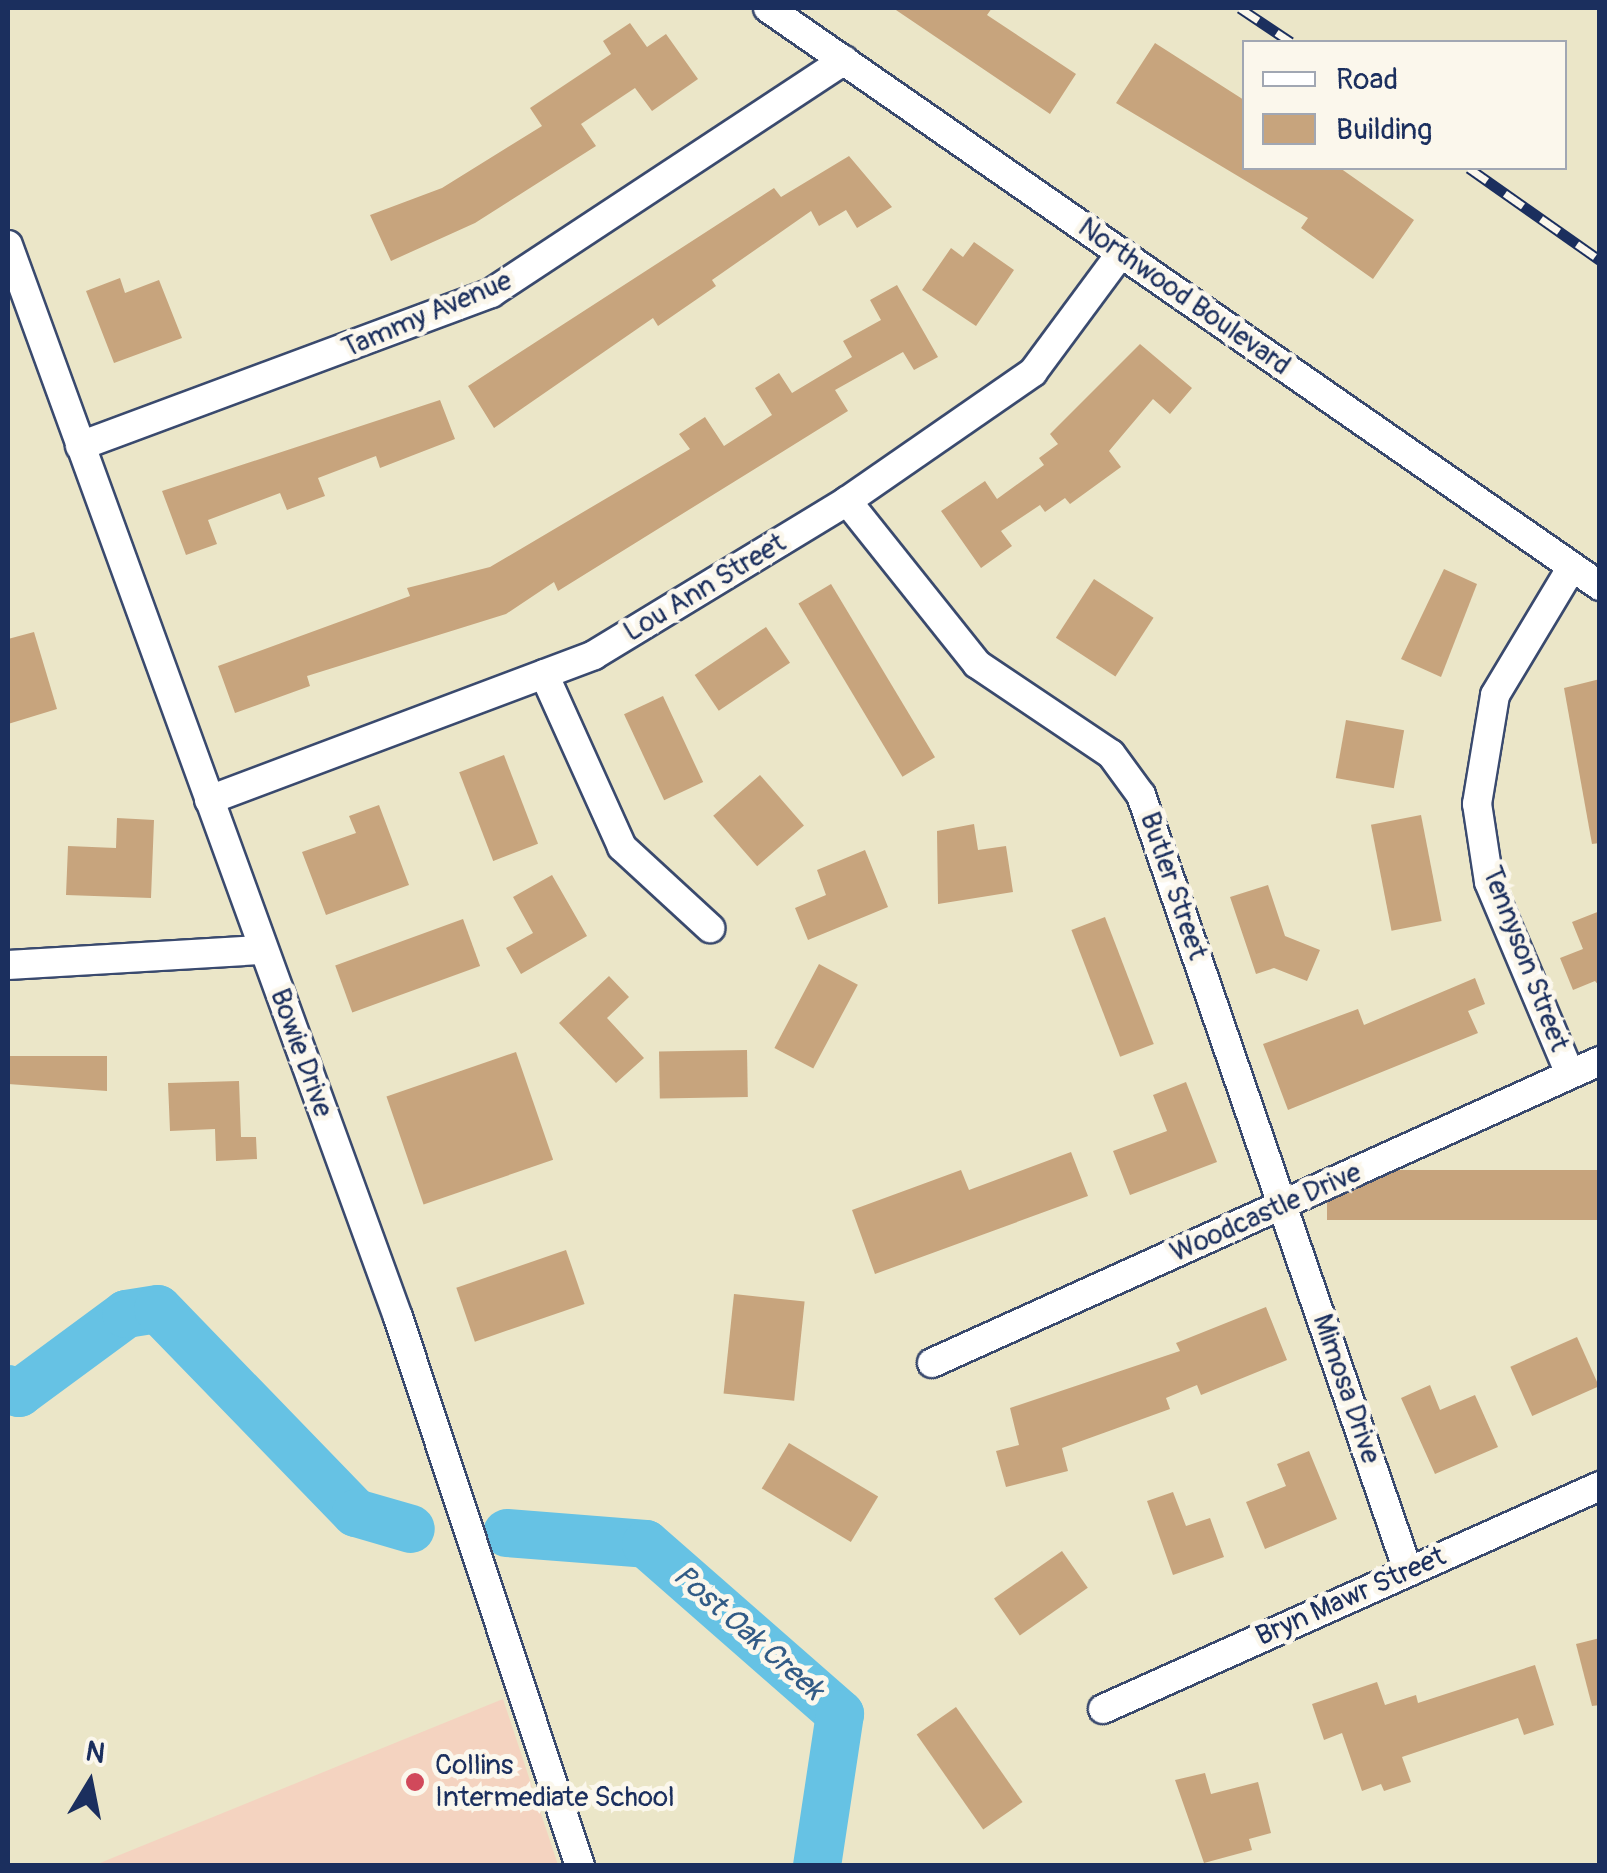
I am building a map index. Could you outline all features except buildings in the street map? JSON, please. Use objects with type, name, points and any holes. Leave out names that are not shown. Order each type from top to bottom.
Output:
[{"type":"street","name":"Northwood Boulevard","points":[[768,8],[1600,586]]},
{"type":"street","name":"Tammy Avenue","points":[[80,446],[491,293],[844,60]]},
{"type":"street","name":"Bowie Drive","points":[[8,245],[398,1317],[580,1866]]},
{"type":"street","name":"Lou Ann Street","points":[[209,800],[594,655],[848,501],[1033,372],[1121,253]]},
{"type":"street","name":"Butler Street","points":[[848,501],[976,664],[1111,754],[1142,795],[1283,1206]]},
{"type":"street","name":"Tennyson Street","points":[[1570,1074],[1489,882],[1477,804],[1495,695],[1572,567]]},
{"type":"street","points":[[544,674],[622,847],[710,928]]},
{"type":"street","points":[[8,965],[263,950]]},
{"type":"street","name":"Woodcastle Drive","points":[[932,1363],[1600,1061]]},
{"type":"street","name":"Mimosa Drive","points":[[1283,1206],[1408,1571]]},
{"type":"street","name":"Bryn Mawr Street","points":[[1104,1709],[1600,1486]]},
{"type":"shaded area","name":"Collins Intermediate School","points":[[503,1699],[558,1865],[95,1865]]},
{"type":"waterway","name":"Post Oak Creek","points":[[8,1389],[19,1393],[126,1314],[158,1309],[356,1513],[411,1529]]},
{"type":"waterway","name":"Post Oak Creek","points":[[507,1533],[646,1544],[840,1714],[817,1866]]},
{"type":"railway","points":[[1240,8],[1288,40]]},
{"type":"railway","points":[[1472,170],[1600,260]]},
{"type":"place","name":"Collins Intermediate School","points":[[415,1782]]}]
